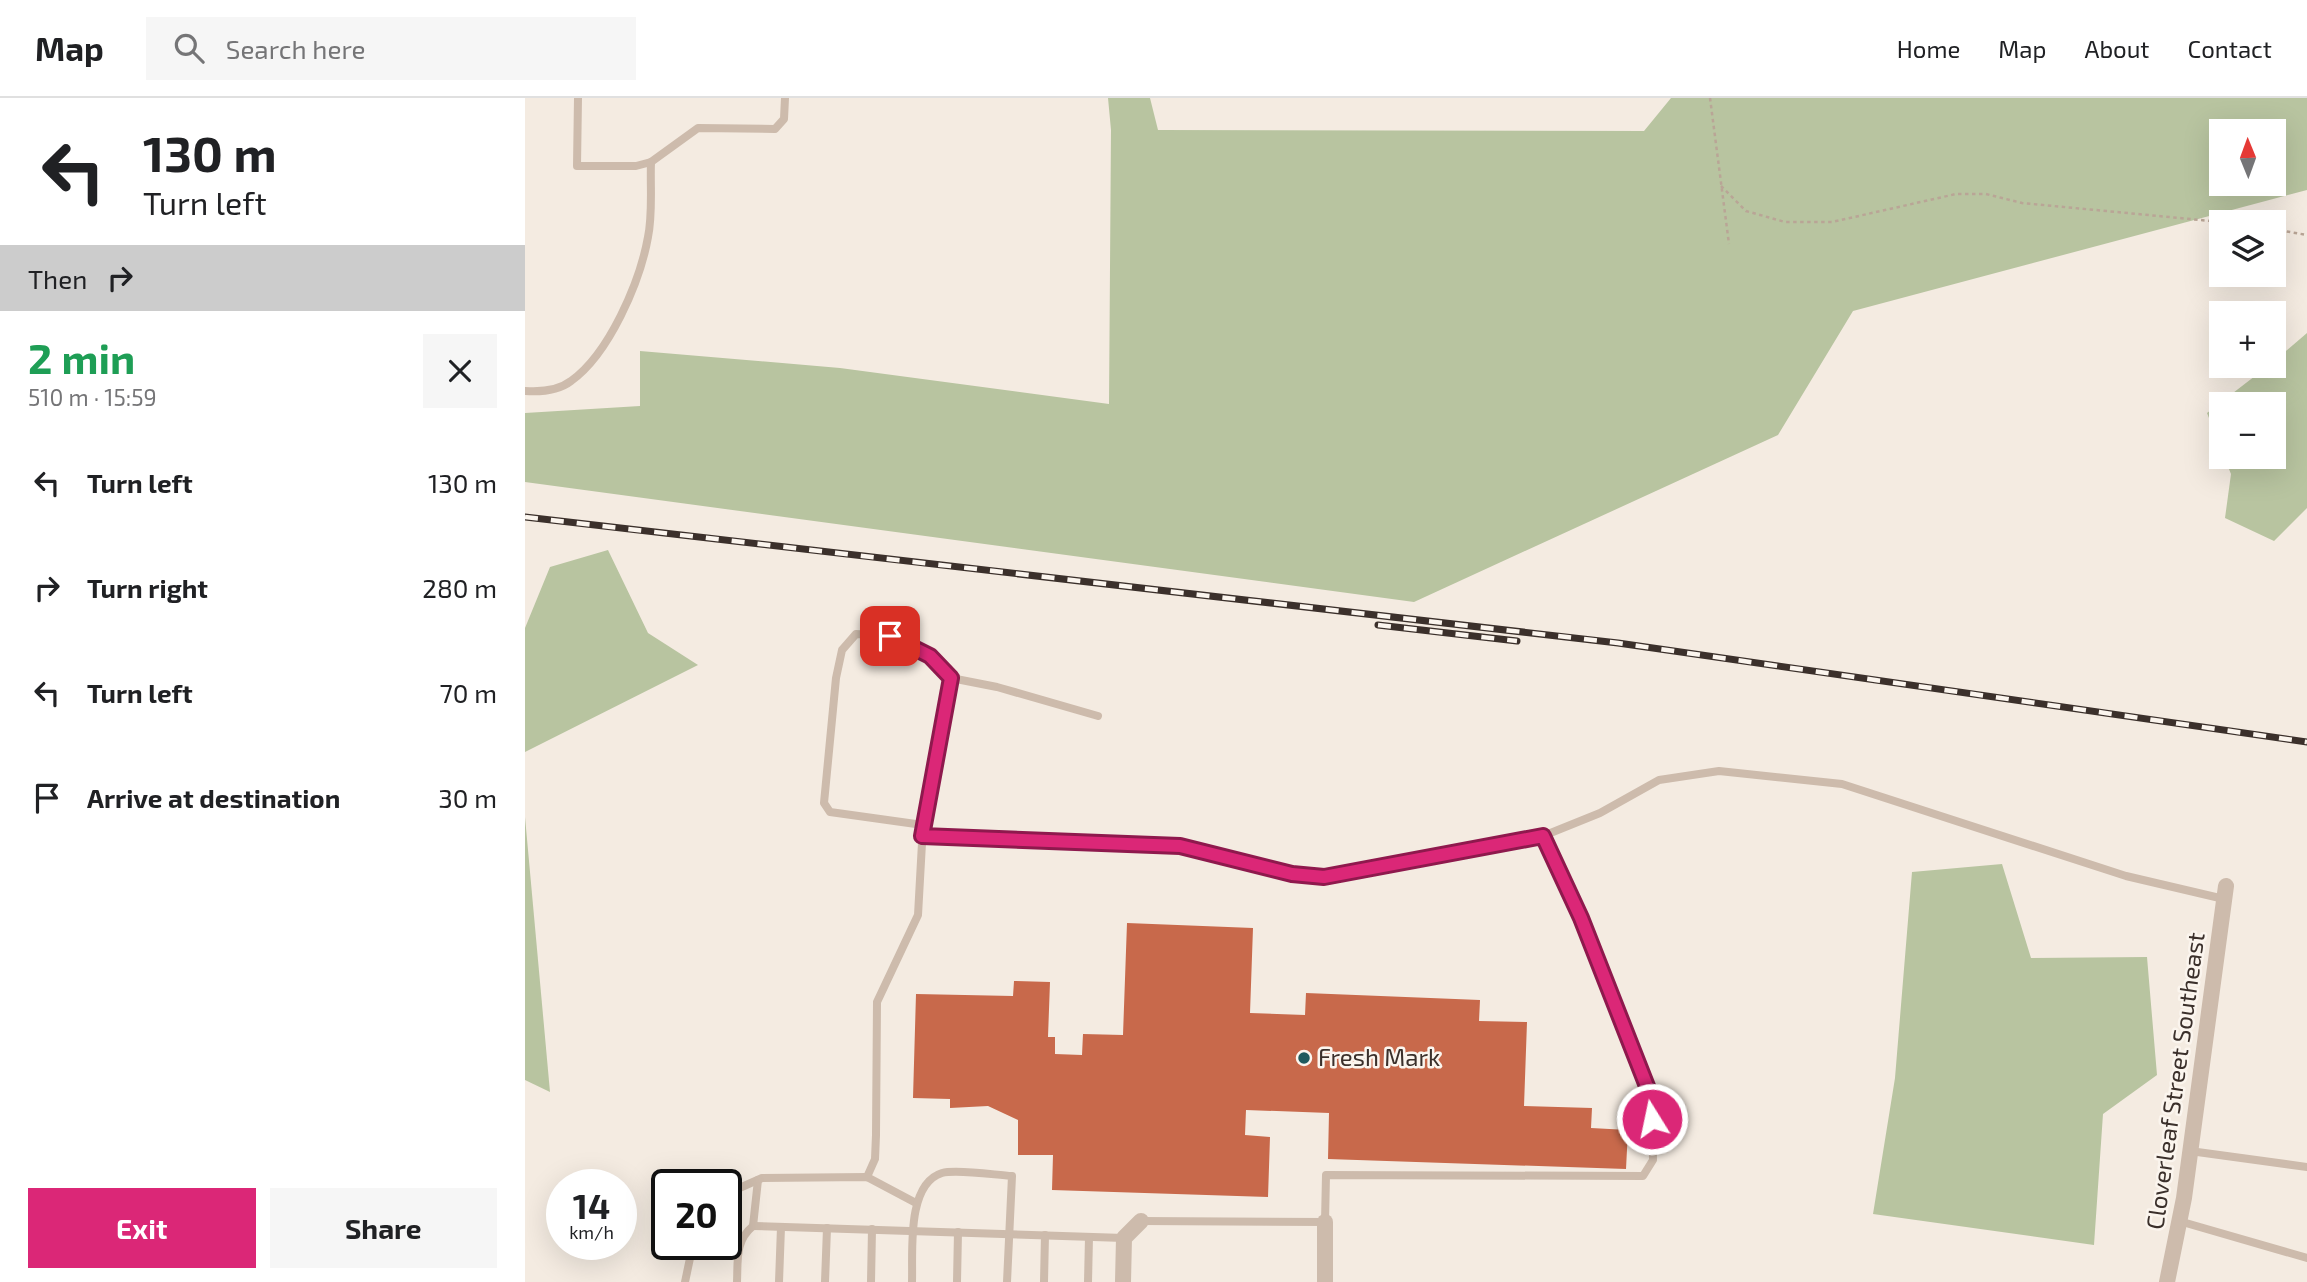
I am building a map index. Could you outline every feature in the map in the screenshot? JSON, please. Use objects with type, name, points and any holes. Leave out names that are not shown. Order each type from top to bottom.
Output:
[{"type":"street","name":"Cloverleaf Street Southeast","points":[[2167,1282],[2190,1151],[2225,893]]},
{"type":"street","points":[[1123,1282],[1124,1238],[1141,1220]]},
{"type":"street","points":[[1325,1222],[1325,1282]]},
{"type":"lane","points":[[578,98],[577,166],[636,166],[651,162],[698,128],[775,129],[784,119],[785,98]]},
{"type":"lane","points":[[525,391],[543,392],[571,382],[618,321],[637,281],[649,235],[651,162]]},
{"type":"lane","points":[[923,825],[827,810],[824,803],[836,678],[842,650],[856,634],[890,636],[930,656],[951,678],[997,687],[1098,716]]},
{"type":"lane","points":[[867,1177],[875,1159],[877,1002],[918,915],[923,825],[951,678]]},
{"type":"lane","points":[[922,836],[1180,846],[1292,874],[1324,877],[1543,836],[1600,813],[1659,780],[1719,771],[1842,784],[2126,876],[2225,893]]},
{"type":"lane","points":[[1141,1220],[1325,1222],[1326,1175],[1643,1176],[1653,1160],[1652,1099],[1581,918],[1543,836]]},
{"type":"lane","points":[[2190,1151],[2307,1167]]},
{"type":"lane","points":[[912,1282],[916,1203],[928,1182],[942,1173],[1012,1176],[1007,1282]]},
{"type":"lane","points":[[742,1187],[758,1180],[867,1177],[916,1203]]},
{"type":"lane","points":[[754,1226],[758,1180]]},
{"type":"lane","points":[[2179,1222],[2307,1258]]},
{"type":"lane","points":[[737,1282],[741,1236],[754,1226],[1124,1238]]},
{"type":"lane","points":[[779,1282],[781,1227]]},
{"type":"lane","points":[[825,1282],[827,1228]]},
{"type":"lane","points":[[871,1282],[872,1229]]},
{"type":"lane","points":[[957,1282],[958,1232]]},
{"type":"lane","points":[[1044,1282],[1045,1236]]},
{"type":"lane","points":[[1088,1282],[1089,1237]]},
{"type":"lane","points":[[685,1282],[690,1260]]},
{"type":"path","points":[[1710,98],[1729,244]]},
{"type":"path","points":[[1721,186],[1746,211],[1785,222],[1832,222],[1956,194],[1986,194],[2022,203],[2209,221]]},
{"type":"path","points":[[2286,231],[2307,235]]},
{"type":"green space","points":[[1108,98],[1150,98],[1158,130],[1644,131],[1671,98],[2307,98],[2307,190],[2286,196],[2286,119],[2209,119],[2209,196],[2284,196],[2232,210],[2209,210],[2209,216],[1853,311],[1778,435],[1414,602],[525,482],[525,413],[640,406],[640,351],[840,368],[1109,404],[1111,130]]},
{"type":"green space","points":[[2307,333],[2307,508],[2274,541],[2225,518],[2231,474],[2229,469],[2286,469],[2286,392],[2234,392],[2252,378],[2286,378],[2286,351]]},
{"type":"green space","points":[[608,550],[648,633],[698,665],[525,752],[525,628],[550,567]]},
{"type":"green space","points":[[525,817],[550,1092],[525,1080]]},
{"type":"green space","points":[[2002,864],[2031,958],[2147,957],[2157,1075],[2103,1114],[2094,1245],[1873,1214],[1895,1078],[1912,872]]},
{"type":"building","name":"Fresh Mark","points":[[1127,923],[1253,928],[1250,1013],[1305,1015],[1306,993],[1480,1000],[1479,1021],[1527,1022],[1524,1106],[1592,1108],[1591,1128],[1628,1130],[1626,1169],[1328,1159],[1329,1113],[1246,1110],[1245,1135],[1270,1137],[1268,1197],[1052,1190],[1053,1155],[1018,1155],[1018,1120],[988,1106],[950,1108],[950,1099],[913,1098],[916,994],[1013,996],[1014,981],[1050,982],[1048,1037],[1055,1037],[1055,1054],[1082,1055],[1083,1034],[1123,1035]]},
{"type":"railway","points":[[525,517],[1618,643],[2307,742]]},
{"type":"railway","points":[[1378,625],[1517,641]]},
{"type":"place","name":"Fresh Mark","points":[[1304,1058]]},
{"type":"route","points":[[890,636],[930,656],[951,678],[922,836],[1180,846],[1292,874],[1324,877],[1543,836],[1581,918],[1610,999],[1652,1099],[1652,1119]]}]
